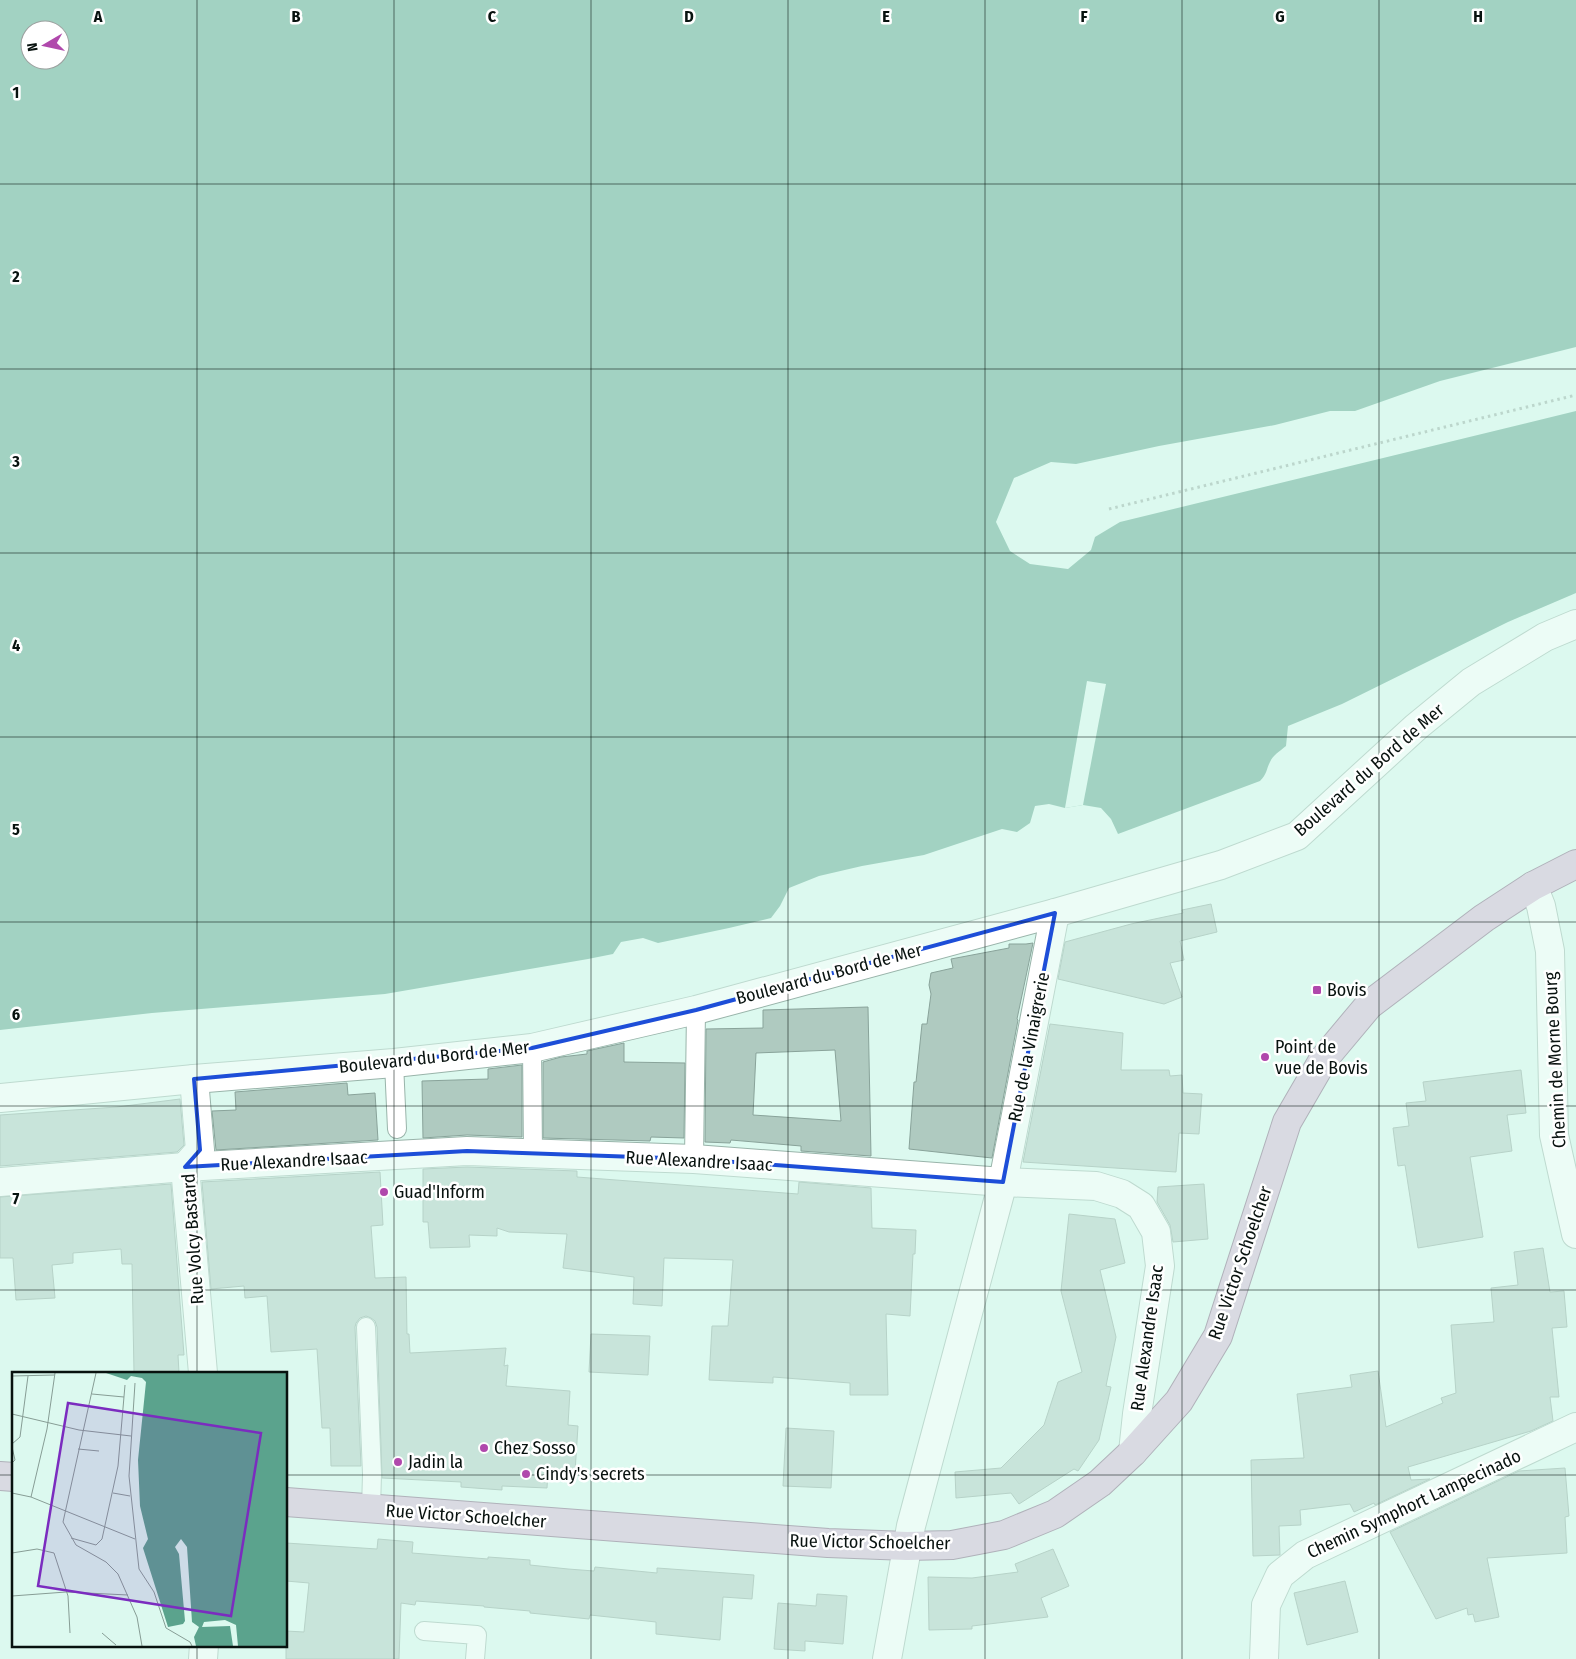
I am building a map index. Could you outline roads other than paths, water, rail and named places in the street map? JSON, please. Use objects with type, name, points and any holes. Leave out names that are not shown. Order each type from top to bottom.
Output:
[{"type":"main road","name":"Rue Victor Schoelcher","points":[[288,1502],[828,1543],[907,1546],[952,1545],[1004,1535],[1055,1514],[1100,1483],[1133,1452],[1179,1401],[1218,1336],[1287,1122],[1323,1060],[1369,1005],[1484,918],[1533,886],[1576,864]]},
{"type":"street","name":"Boulevard du Bord de Mer","points":[[0,1098],[194,1079],[394,1064],[532,1048],[696,1010],[1054,913],[1221,865],[1297,836],[1416,727],[1471,682],[1545,637],[1576,624]]},
{"type":"street","name":"Chemin de Morne Bourg","points":[[1533,886],[1541,906],[1550,951],[1554,1134],[1576,1234]]},
{"type":"street","name":"Rue de la Vinaigrerie","points":[[887,1659],[907,1546],[918,1497],[1004,1182],[1054,913]]},
{"type":"street","name":"Rue Volcy Bastard","points":[[194,1079],[200,1150],[185,1167],[203,1372]]},
{"type":"street","name":"Rue Alexandre Isaac","points":[[0,1182],[185,1167],[467,1151],[694,1159],[1004,1182],[1096,1186],[1122,1194],[1141,1206],[1156,1232],[1160,1266],[1136,1414],[1133,1452]]},
{"type":"street","name":"Chemin Symphort Lampecinado","points":[[1264,1659],[1266,1605],[1280,1575],[1305,1555],[1576,1427]]},
{"type":"street","points":[[203,1659],[204,1646]]},
{"type":"lane","points":[[694,1159],[696,1010]]},
{"type":"lane","points":[[532,1048],[533,1153]]},
{"type":"lane","points":[[394,1064],[397,1129]]},
{"type":"lane","points":[[366,1327],[372,1474],[371,1509]]},
{"type":"lane","points":[[424,1631],[477,1635],[475,1659]]},
{"type":"place","name":"Bovis","points":[[1317,990]]},
{"type":"place","name":"Point de vue de Bovis","points":[[1265,1057]]},
{"type":"place","name":"Guad'Inform","points":[[384,1192]]},
{"type":"place","name":"Chez Sosso","points":[[484,1448]]},
{"type":"place","name":"Jadin la","points":[[398,1462]]},
{"type":"place","name":"Cindy's secrets","points":[[526,1474]]}]
